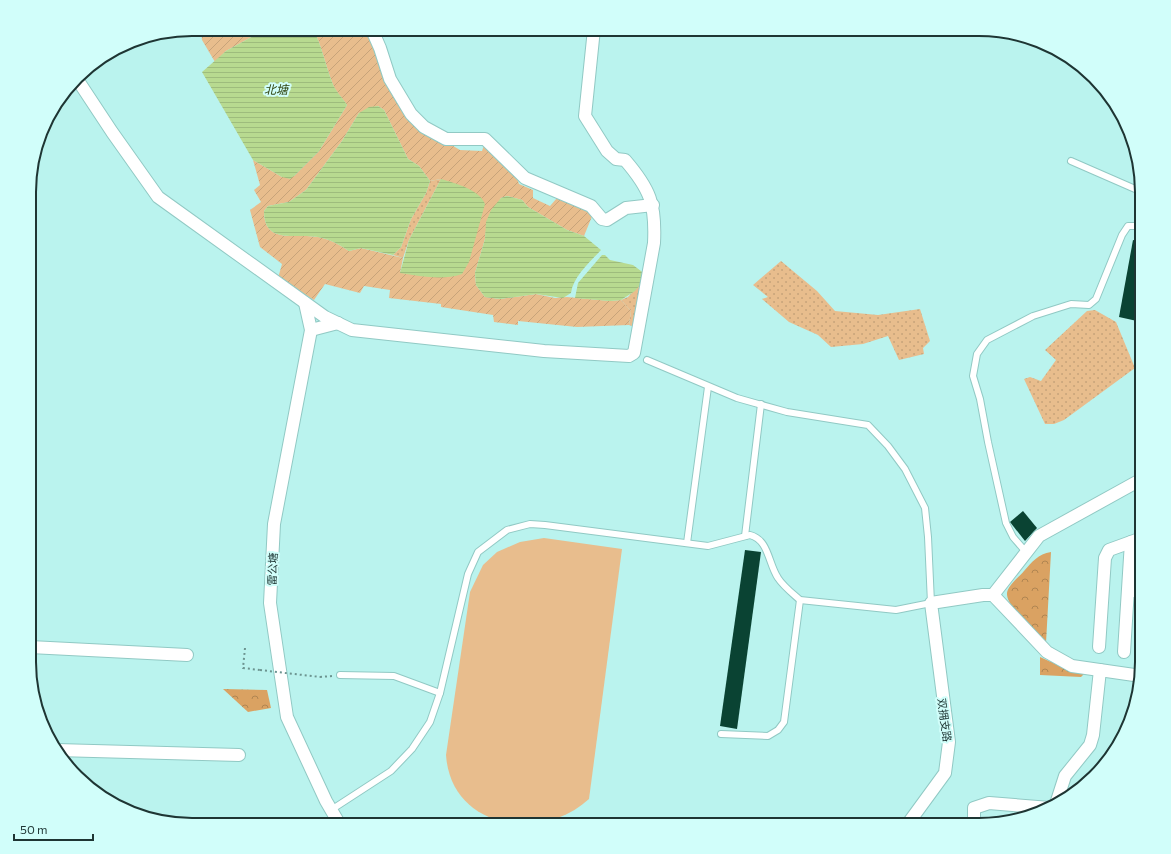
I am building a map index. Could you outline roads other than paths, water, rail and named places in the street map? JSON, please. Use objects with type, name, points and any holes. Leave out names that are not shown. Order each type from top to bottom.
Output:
[{"type":"street","points":[[375,36],[390,79],[411,114],[424,127],[446,140],[485,139],[525,178],[590,206],[602,219],[607,220],[626,208],[653,205]]},
{"type":"street","points":[[80,84],[112,132],[158,196],[305,303],[338,324],[352,330],[544,351],[629,356],[634,353],[654,243],[655,227],[653,205],[642,179],[625,160],[616,159],[607,151],[585,116],[593,36]]},
{"type":"street","name":"雷公塘","points":[[305,303],[311,330],[274,524],[270,603],[287,717],[336,818]]},
{"type":"street","points":[[311,330],[338,324]]},
{"type":"street","points":[[993,595],[1039,536],[1135,484]]},
{"type":"street","points":[[1099,647],[1105,558],[1109,550],[1135,540]]},
{"type":"street","points":[[1124,652],[1128,591],[1135,546]]},
{"type":"street","points":[[1128,591],[1135,591]]},
{"type":"street","points":[[931,603],[983,595],[993,595],[1047,652],[1072,666],[1135,675]]},
{"type":"street","name":"双拥支路","points":[[912,818],[945,773],[949,742],[931,603]]},
{"type":"street","points":[[36,647],[187,655]]},
{"type":"street","points":[[1059,796],[1065,776],[1090,745],[1093,735],[1100,670]]},
{"type":"street","points":[[63,750],[239,754]]},
{"type":"street","points":[[974,818],[974,808],[989,804],[1026,810]]},
{"type":"lane","points":[[1071,161],[1135,189]]},
{"type":"lane","points":[[1026,552],[1013,537],[1006,523],[980,399],[973,376],[977,354],[987,340],[1033,316],[1071,304],[1089,305],[1096,300],[1122,235],[1128,226],[1135,226]]},
{"type":"lane","points":[[331,810],[391,770],[412,749],[430,722],[440,693],[468,574],[478,552],[507,530],[530,524],[545,525],[708,546],[745,536],[755,537],[761,541],[777,577],[789,591],[800,600],[896,610],[931,603],[925,508],[905,469],[888,446],[868,425],[787,412],[708,387],[647,360]]},
{"type":"lane","points":[[687,543],[708,387]]},
{"type":"lane","points":[[745,536],[761,404]]},
{"type":"lane","points":[[721,734],[768,736],[778,730],[784,722],[800,600]]},
{"type":"lane","points":[[340,675],[394,676],[440,693]]},
{"type":"water","name":"北塘","points":[[253,36],[316,36],[333,85],[347,105],[319,151],[290,179],[282,177],[253,160],[202,72],[226,51]]},
{"type":"water","points":[[378,106],[384,110],[408,159],[419,166],[430,181],[426,193],[411,219],[401,247],[393,255],[361,248],[349,251],[327,239],[309,236],[282,235],[269,229],[265,222],[264,211],[268,206],[289,202],[306,190],[342,141],[359,113],[369,107]]},
{"type":"water","points":[[441,179],[473,191],[485,204],[469,262],[462,274],[454,276],[439,278],[400,273],[409,240]]},
{"type":"water","points":[[507,196],[522,200],[528,207],[567,230],[584,236],[601,250],[578,276],[572,287],[571,293],[563,298],[536,294],[500,299],[485,297],[476,285],[475,273],[485,239],[486,222],[491,210],[501,198]]},
{"type":"water","points":[[602,255],[605,255],[610,260],[633,265],[645,274],[645,279],[635,291],[621,300],[610,301],[575,298],[578,283]]}]
